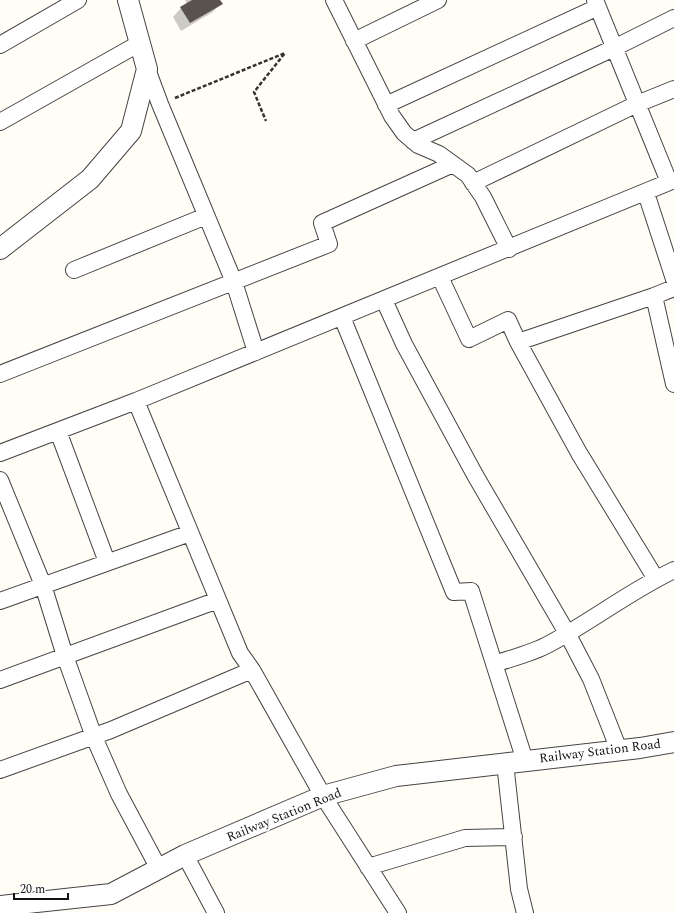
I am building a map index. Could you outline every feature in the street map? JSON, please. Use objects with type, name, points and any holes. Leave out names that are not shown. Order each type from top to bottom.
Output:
[{"type":"street","points":[[0,45],[78,0]]},
{"type":"street","points":[[128,0],[147,69],[234,282],[256,352]]},
{"type":"street","points":[[334,0],[392,116],[404,133],[418,145],[439,154],[468,175],[483,197],[509,249]]},
{"type":"street","points":[[354,40],[431,1]]},
{"type":"street","points":[[0,453],[136,401],[646,193],[672,181],[637,104],[596,4],[386,105]]},
{"type":"street","points":[[413,141],[614,48],[674,18]]},
{"type":"street","points":[[0,122],[140,43]]},
{"type":"street","points":[[0,249],[90,179],[131,131],[147,69]]},
{"type":"street","points":[[473,183],[637,104],[674,89]]},
{"type":"street","points":[[0,374],[329,244],[322,223],[453,164]]},
{"type":"street","points":[[646,193],[674,279]]},
{"type":"street","points":[[74,270],[206,216]]},
{"type":"street","points":[[440,277],[469,339],[508,320],[518,342],[578,453],[656,579]]},
{"type":"street","points":[[518,342],[674,288]]},
{"type":"street","points":[[654,296],[674,384]]},
{"type":"street","points":[[384,300],[404,344],[475,475],[567,633],[591,679],[619,750]]},
{"type":"street","points":[[342,317],[454,592],[471,591],[525,761]]},
{"type":"street","points":[[136,401],[240,653],[252,670],[323,796],[398,913]]},
{"type":"street","points":[[58,431],[107,562]]},
{"type":"street","points":[[0,480],[43,585],[65,656],[94,737],[119,794],[159,869]]},
{"type":"street","points":[[0,601],[190,533]]},
{"type":"street","points":[[494,664],[548,645],[656,579],[674,570]]},
{"type":"street","points":[[0,680],[218,600]]},
{"type":"street","points":[[0,770],[94,737],[252,670]]},
{"type":"street","name":"Railway Station Road","points":[[0,906],[111,894],[185,855],[323,796],[396,776],[619,750],[674,742]]},
{"type":"street","points":[[505,763],[520,889],[525,913]]},
{"type":"street","points":[[368,867],[465,838],[514,837]]},
{"type":"street","points":[[185,855],[216,913]]},
{"type":"path","points":[[186,93],[285,53],[254,92],[266,121]]},
{"type":"building","points":[[192,0],[220,0],[223,4],[190,23],[180,7]]}]
